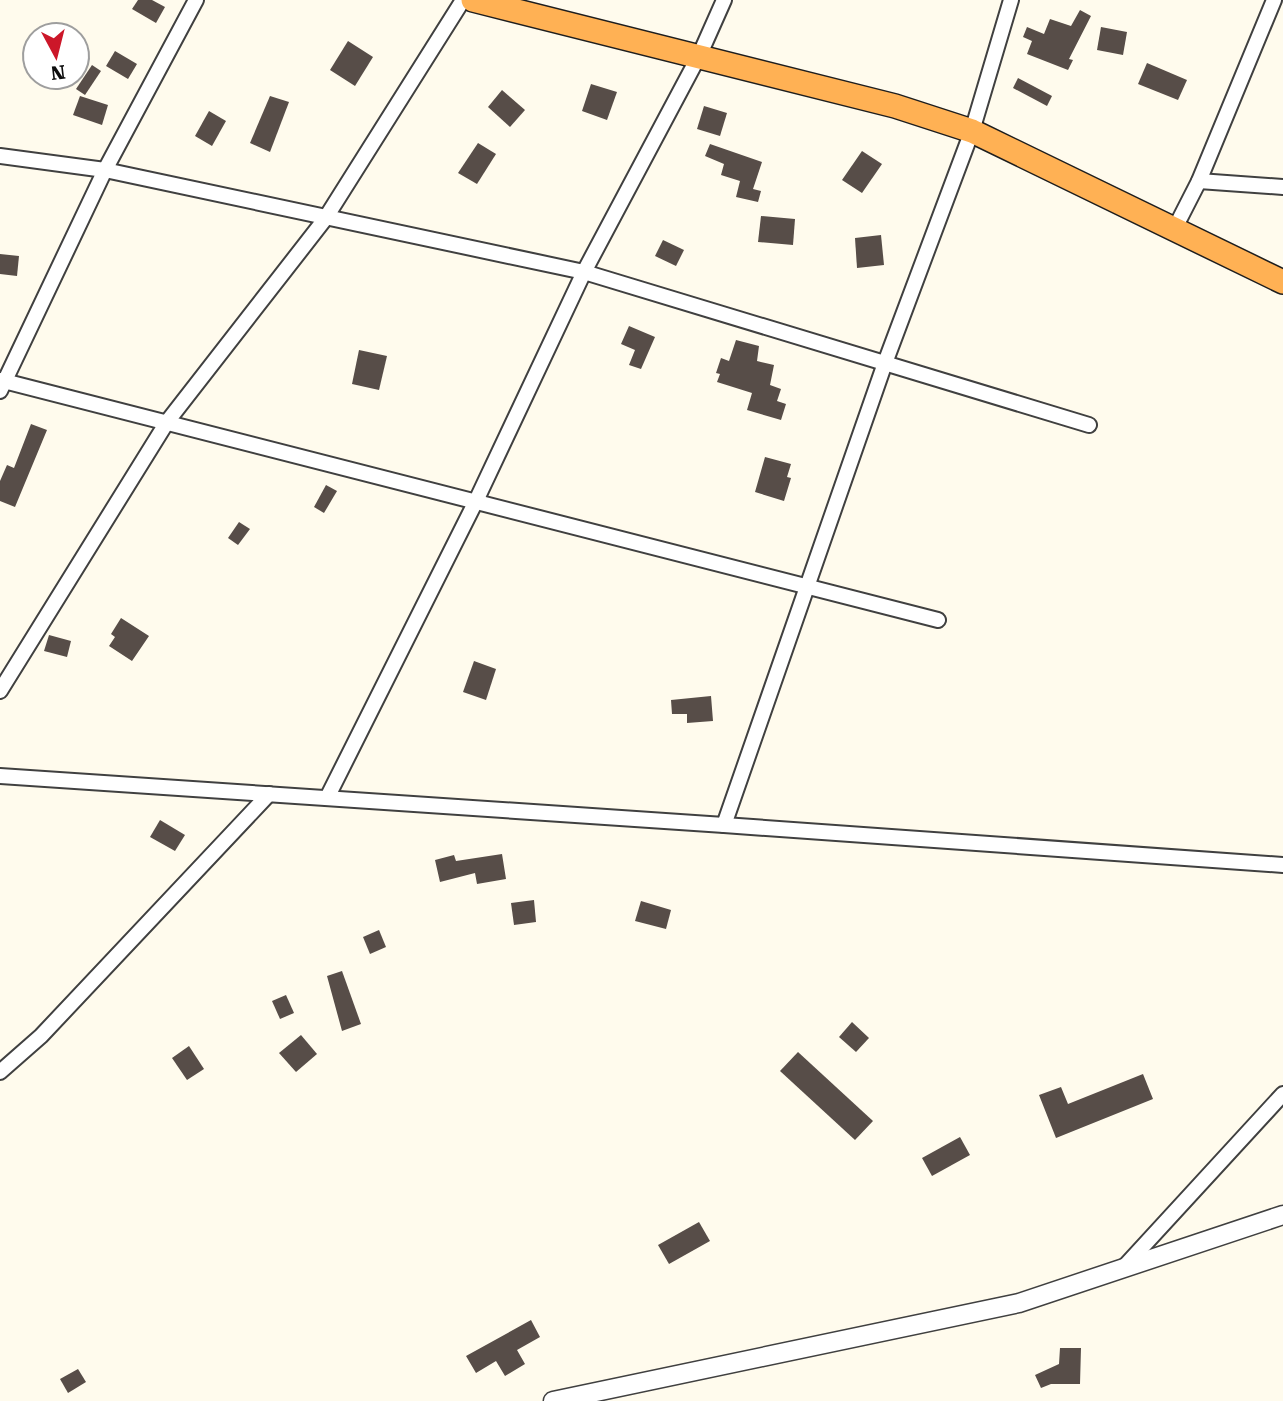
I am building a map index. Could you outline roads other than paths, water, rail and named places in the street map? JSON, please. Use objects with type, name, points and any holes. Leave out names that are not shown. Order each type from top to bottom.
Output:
[{"type":"highway","points":[[473,0],[700,54],[895,106],[972,131],[1283,282]]},
{"type":"street","points":[[196,0],[105,170],[1,384],[167,422],[938,620]]},
{"type":"street","points":[[0,691],[167,422],[325,219],[463,0]]},
{"type":"street","points":[[327,798],[477,501],[584,272],[700,54],[724,0]]},
{"type":"street","points":[[724,825],[885,363],[972,131],[1011,0]]},
{"type":"street","points":[[1175,228],[1199,181],[1274,0]]},
{"type":"street","points":[[0,156],[105,170],[325,219],[584,272],[1089,425]]},
{"type":"street","points":[[1199,181],[1283,187]]},
{"type":"street","points":[[0,776],[1283,865]]},
{"type":"street","points":[[0,1072],[41,1036],[269,794]]},
{"type":"street","points":[[1124,1267],[1283,1094]]},
{"type":"street","points":[[553,1401],[1019,1303],[1283,1215]]}]
